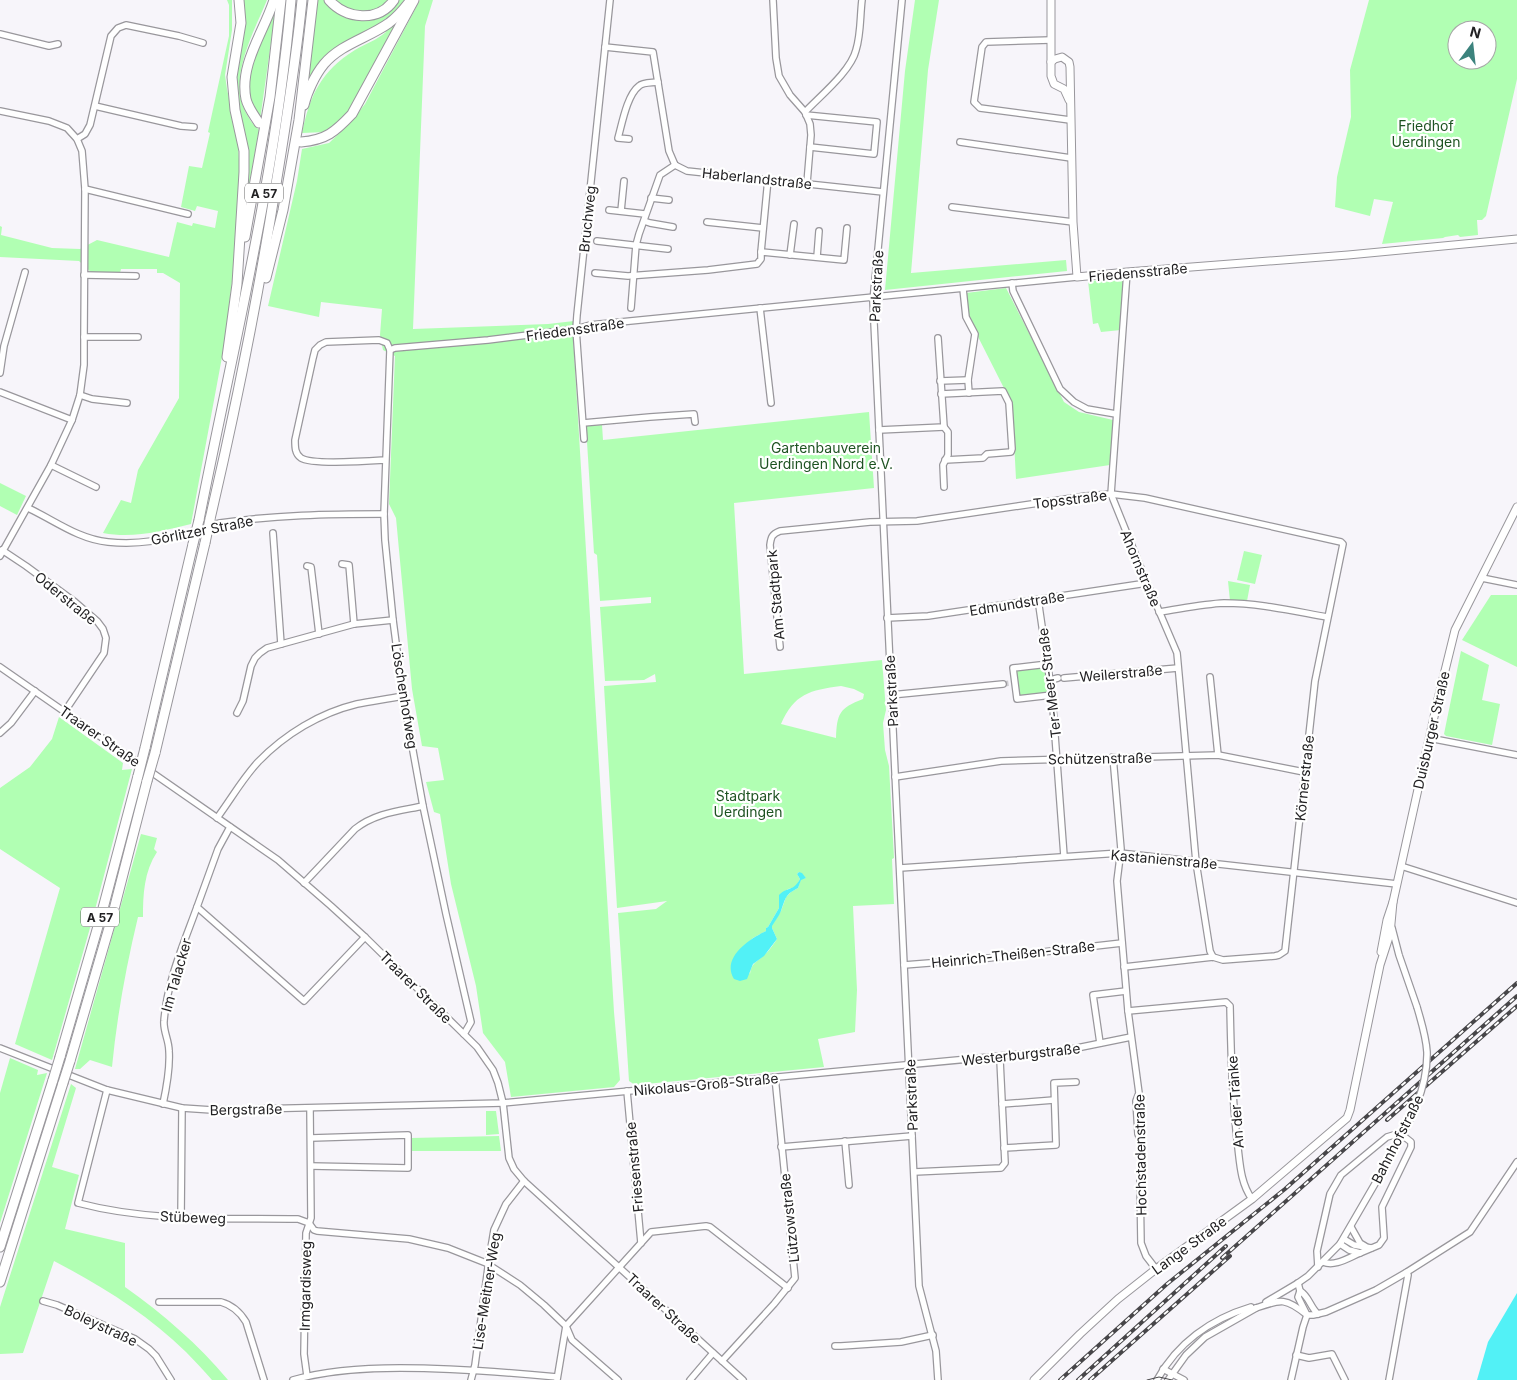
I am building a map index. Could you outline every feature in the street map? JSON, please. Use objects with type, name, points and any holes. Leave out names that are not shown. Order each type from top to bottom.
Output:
[{"type":"highway","points":[[226,384],[236,284],[244,172],[244,151],[235,110],[232,85],[240,23],[238,0]]},
{"type":"highway","points":[[259,122],[246,100],[244,83],[247,66],[274,0]]},
{"type":"highway","points":[[236,284],[270,97],[281,0]]},
{"type":"highway","name":"A 57","points":[[0,1246],[60,1057],[100,916],[145,748],[199,520],[262,208],[280,96],[292,0]]},
{"type":"highway","name":"A 57","points":[[0,1282],[63,1083],[111,921],[155,753],[205,543],[253,318],[290,97],[302,0]]},
{"type":"highway","points":[[253,318],[263,294],[283,210],[299,120],[313,0]]},
{"type":"highway","points":[[329,0],[343,12],[362,16],[376,14],[392,4],[394,0]]},
{"type":"highway","points":[[299,120],[306,98],[323,65],[348,46],[389,23],[412,0]]},
{"type":"highway","points":[[301,142],[316,141],[330,135],[352,114],[412,0]]},
{"type":"main road","points":[[1051,0],[1051,76],[1054,84],[1064,89],[1070,103]]},
{"type":"main road","points":[[1051,43],[1059,57],[1069,62],[1073,222],[1077,277]]},
{"type":"main road","points":[[1051,62],[1059,57]]},
{"type":"main road","points":[[1054,84],[1065,85],[1070,81]]},
{"type":"main road","name":"Friedensstraße","points":[[1077,277],[1517,239]]},
{"type":"main road","name":"Duisburger Straße","points":[[1380,965],[1382,941],[1393,902],[1455,630],[1517,507]]},
{"type":"main road","name":"Bahnhofstraße","points":[[1392,925],[1393,902]]},
{"type":"main road","name":"Duisburger Straße","points":[[1348,1116],[1380,965],[1392,925]]},
{"type":"main road","name":"Lange Straße","points":[[1034,1380],[1098,1317],[1156,1269],[1252,1199],[1348,1116]]},
{"type":"street","name":"Bruchweg","points":[[584,439],[576,329],[610,0]]},
{"type":"street","points":[[773,0],[776,58],[779,76],[810,124],[807,183]]},
{"type":"street","points":[[805,114],[852,61],[856,50],[862,0]]},
{"type":"street","name":"Parkstraße","points":[[902,0],[873,297],[919,1286],[933,1335],[938,1362],[938,1380]]},
{"type":"street","points":[[77,139],[85,134],[90,125],[111,36],[118,28],[126,25],[140,27],[203,43]]},
{"type":"street","points":[[0,34],[49,46],[58,44]]},
{"type":"street","points":[[1051,43],[986,42],[982,47],[974,102],[980,108],[1070,120]]},
{"type":"street","points":[[605,47],[653,52],[669,150],[675,165],[660,175],[636,246],[631,308]]},
{"type":"street","points":[[629,139],[618,138],[634,92],[642,84],[658,82]]},
{"type":"street","points":[[95,106],[181,126],[194,127]]},
{"type":"street","points":[[0,111],[49,121],[67,128],[77,139],[82,151],[85,189],[84,365],[80,394],[72,420],[51,465],[1,552]]},
{"type":"street","points":[[805,114],[877,122],[874,154],[810,147]]},
{"type":"street","points":[[960,142],[1071,158]]},
{"type":"street","name":"Haberlandstraße","points":[[675,165],[687,171],[883,192]]},
{"type":"street","points":[[595,273],[628,276],[757,264],[761,259],[762,252],[768,179]]},
{"type":"street","points":[[621,211],[624,182]]},
{"type":"street","points":[[85,189],[188,214]]},
{"type":"street","points":[[651,198],[669,200]]},
{"type":"street","points":[[952,207],[1073,222]]},
{"type":"street","points":[[609,210],[621,211],[645,218],[650,223],[673,227]]},
{"type":"street","points":[[706,222],[763,228]]},
{"type":"street","points":[[790,254],[794,224]]},
{"type":"street","points":[[762,252],[844,260],[847,228]]},
{"type":"street","points":[[816,257],[819,231]]},
{"type":"street","points":[[597,241],[668,249]]},
{"type":"street","points":[[0,373],[4,346],[25,272]]},
{"type":"street","name":"Ahornstraße","points":[[1127,272],[1111,494],[1177,653],[1196,862]]},
{"type":"street","points":[[84,275],[136,276]]},
{"type":"street","name":"Friedensstraße","points":[[390,350],[488,340],[576,329],[590,325],[1077,277]]},
{"type":"street","points":[[1012,283],[1013,291],[1060,388],[1074,402],[1087,409],[1116,414]]},
{"type":"street","points":[[963,289],[966,317],[975,334],[968,380],[968,393]]},
{"type":"street","points":[[760,308],[771,403]]},
{"type":"street","points":[[84,337],[138,337]]},
{"type":"street","points":[[938,338],[944,427],[948,432],[948,455],[944,465],[944,487]]},
{"type":"street","points":[[385,460],[307,461],[296,453],[295,440],[315,350],[320,345],[332,341],[379,340],[387,344],[390,350]]},
{"type":"street","name":"Löschenhofweg","points":[[390,350],[385,460],[384,540],[403,696],[423,806],[471,1022],[464,1034]]},
{"type":"street","points":[[940,381],[968,380]]},
{"type":"street","points":[[941,394],[1003,391],[1009,403],[1012,448],[1010,452],[987,454],[983,458],[945,460]]},
{"type":"street","points":[[0,392],[72,420]]},
{"type":"street","points":[[80,394],[92,399],[127,403]]},
{"type":"street","points":[[583,423],[694,414],[695,422]]},
{"type":"street","points":[[879,430],[944,427]]},
{"type":"street","points":[[51,465],[96,487]]},
{"type":"street","name":"Topsstraße","points":[[883,522],[918,521],[1111,494],[1145,498],[1343,544]]},
{"type":"street","name":"Görlitzer Straße","points":[[28,508],[56,524],[81,535],[106,542],[133,543],[177,536],[217,524],[271,516],[299,514],[384,514]]},
{"type":"street","name":"Am Stadtpark","points":[[780,647],[770,544],[774,533],[883,522]]},
{"type":"street","points":[[273,533],[281,644]]},
{"type":"street","name":"Körnerstraße","points":[[1214,958],[1223,960],[1275,956],[1285,951],[1315,681],[1343,544]]},
{"type":"street","name":"Oderstraße","points":[[1,552],[26,566],[75,602],[97,621],[103,629],[106,638],[104,653],[65,711]]},
{"type":"street","points":[[342,564],[349,565],[354,624]]},
{"type":"street","points":[[307,566],[311,567],[314,580],[319,634]]},
{"type":"street","points":[[1482,578],[1517,585]]},
{"type":"street","name":"Edmundstraße","points":[[887,618],[928,616],[1147,583]]},
{"type":"street","name":"Ter-Meer-Straße","points":[[1038,600],[1052,695],[1064,856]]},
{"type":"street","points":[[1159,612],[1222,603],[1267,606],[1327,617]]},
{"type":"street","points":[[238,713],[252,666],[260,652],[267,648],[354,624],[393,620]]},
{"type":"street","points":[[1048,664],[1013,668],[1013,683],[1017,699],[1052,695]]},
{"type":"street","name":"Traarer Straße","points":[[0,666],[278,860],[365,937],[464,1034],[493,1070],[503,1103],[509,1158],[514,1169],[524,1181],[743,1380]]},
{"type":"street","name":"Weilerstraße","points":[[1050,680],[1178,668]]},
{"type":"street","points":[[1210,677],[1218,755]]},
{"type":"street","points":[[891,695],[1003,684]]},
{"type":"street","points":[[0,732],[11,723],[35,691]]},
{"type":"street","points":[[217,818],[257,763],[289,736],[306,725],[341,709],[403,696]]},
{"type":"street","points":[[1429,738],[1517,755]]},
{"type":"street","name":"Schützenstraße","points":[[895,776],[1001,761],[1218,755],[1304,772]]},
{"type":"street","points":[[1113,758],[1121,849],[1117,881],[1124,967],[1214,958],[1210,951],[1196,862]]},
{"type":"street","points":[[304,882],[363,823],[384,814],[423,806]]},
{"type":"street","name":"Im Talacker","points":[[163,1104],[170,1052],[164,1030],[164,1021],[170,987],[218,849],[230,827]]},
{"type":"street","name":"Kastanienstraße","points":[[900,868],[1120,853],[1397,884]]},
{"type":"street","points":[[1401,866],[1517,903]]},
{"type":"street","points":[[197,906],[304,1001],[365,937]]},
{"type":"street","name":"Bahnhofstraße","points":[[1168,1380],[1186,1355],[1205,1337],[1298,1284],[1321,1265],[1342,1242],[1410,1118],[1419,1099],[1426,1069],[1427,1051],[1418,1006],[1399,955],[1392,925]]},
{"type":"street","name":"Heinrich-Theißen-Straße","points":[[904,965],[980,959],[1122,943]]},
{"type":"street","points":[[1383,955],[1392,952],[1399,955]]},
{"type":"street","name":"Hochstadenstraße","points":[[1124,967],[1139,1093],[1136,1101],[1138,1134],[1142,1141],[1142,1174],[1140,1181],[1142,1243],[1146,1256],[1156,1269]]},
{"type":"street","points":[[1100,1043],[1093,995],[1126,991]]},
{"type":"street","name":"An der Tränke","points":[[1128,1011],[1227,1003],[1230,1006],[1231,1073],[1237,1141],[1244,1184],[1252,1199]]},
{"type":"street","name":"Westerburgstraße","points":[[909,1065],[1053,1051],[1091,1046],[1131,1037]]},
{"type":"street","name":"Bergstraße","points":[[0,1048],[107,1090],[182,1108],[212,1110],[503,1103]]},
{"type":"street","points":[[914,1172],[1000,1168],[1005,1163],[1000,1060]]},
{"type":"street","name":"Nikolaus-Groß-Straße","points":[[503,1103],[909,1065]]},
{"type":"street","name":"Lützowstraße","points":[[722,1361],[795,1278],[775,1077]]},
{"type":"street","points":[[1004,1148],[1056,1145],[1054,1084],[1076,1082]]},
{"type":"street","name":"Stübeweg","points":[[107,1090],[78,1202],[120,1212],[148,1216],[298,1219],[309,1223],[317,1231],[409,1238],[448,1248],[488,1265],[520,1285],[566,1326],[572,1340],[618,1380]]},
{"type":"street","name":"Friesenstraße","points":[[626,1091],[641,1244]]},
{"type":"street","points":[[1002,1104],[1054,1100]]},
{"type":"street","points":[[181,1217],[182,1108]]},
{"type":"street","name":"Irmgardisweg","points":[[307,1376],[304,1354],[306,1233],[311,1218],[310,1108]]},
{"type":"street","points":[[1397,1134],[1406,1138],[1410,1142],[1411,1147],[1382,1207],[1384,1238],[1379,1245],[1360,1253],[1329,1265],[1321,1265],[1317,1251],[1330,1194],[1341,1174],[1387,1136],[1397,1134]]},
{"type":"street","points":[[311,1138],[408,1136],[408,1168],[311,1166]]},
{"type":"street","points":[[781,1147],[912,1136]]},
{"type":"street","points":[[845,1141],[849,1185]]},
{"type":"street","points":[[1253,1309],[1276,1301],[1284,1301],[1290,1302],[1307,1315],[1318,1314],[1376,1290],[1470,1232],[1517,1162]]},
{"type":"street","name":"Lise-Meitner-Weg","points":[[471,1380],[488,1265],[497,1221],[506,1204],[524,1181]]},
{"type":"street","points":[[293,1380],[307,1376],[319,1377],[346,1370],[386,1368],[473,1370],[557,1378],[566,1326],[651,1232],[699,1226],[710,1227],[788,1288]]},
{"type":"street","points":[[1351,1227],[1360,1243],[1370,1248]]},
{"type":"street","points":[[1342,1242],[1370,1248]]},
{"type":"street","points":[[1342,1242],[1349,1250],[1360,1253]]},
{"type":"street","points":[[1389,1380],[1407,1272]]},
{"type":"street","points":[[1291,1380],[1302,1327],[1307,1315],[1298,1297],[1300,1291],[1298,1284]]},
{"type":"street","points":[[1300,1291],[1306,1295],[1310,1305],[1318,1314]]},
{"type":"street","name":"Boleystraße","points":[[43,1301],[57,1305],[135,1339],[156,1356],[171,1380]]},
{"type":"street","points":[[160,1302],[221,1302],[233,1307],[242,1315],[246,1322],[264,1380]]},
{"type":"street","name":"Bahnhofstraße","points":[[1157,1380],[1179,1349],[1197,1333],[1237,1312],[1262,1304]]},
{"type":"street","points":[[835,1346],[901,1342],[933,1335]]},
{"type":"street","points":[[690,1380],[713,1353]]},
{"type":"street","points":[[1296,1355],[1309,1358],[1332,1354],[1346,1380]]},
{"type":"street","points":[[1164,1369],[1184,1380]]},
{"type":"green space","points":[[227,0],[232,0],[232,30],[225,75],[238,143],[240,177],[233,273],[225,341],[191,524],[136,535],[103,533],[121,500],[131,503],[138,470],[179,398],[180,283],[163,273],[157,273],[157,269],[121,269],[120,273],[92,273],[79,261],[0,257],[0,226],[2,227],[1,235],[52,248],[80,249],[97,240],[169,257],[177,222],[192,226],[193,223],[215,228],[218,211],[197,206],[195,211],[181,207],[189,166],[202,168],[210,133],[208,132],[229,36],[229,5]]},
{"type":"green space","points":[[243,0],[267,0],[249,43],[240,74],[242,104],[250,120],[259,130],[248,191],[248,153],[235,95]]},
{"type":"green space","points":[[277,0],[260,120],[249,100],[247,83],[252,59]]},
{"type":"green space","points":[[317,0],[327,0],[362,18],[397,0],[413,0],[351,112],[326,132],[302,133],[313,96],[325,75],[343,58],[386,32],[381,26],[352,42],[307,85]]},
{"type":"green space","points":[[333,0],[391,0],[376,10],[363,13],[348,9]]},
{"type":"green space","points":[[420,0],[433,0],[425,26],[413,329],[548,324],[574,321],[573,336],[614,1012],[620,1080],[614,1087],[511,1097],[505,1062],[483,1033],[476,986],[451,884],[440,814],[434,812],[426,782],[444,780],[438,748],[422,746],[412,689],[396,518],[389,504],[395,356],[383,350],[380,335],[382,309],[321,302],[319,317],[268,306],[297,181],[302,149],[329,143],[350,123],[365,104]]},
{"type":"green space","points":[[915,0],[939,0],[928,70],[911,273],[1066,260],[1067,271],[885,290],[905,71]]},
{"type":"green space","name":"Friedhof Uerdingen","points":[[1369,0],[1517,0],[1517,79],[1486,216],[1482,220],[1477,220],[1478,235],[1460,237],[1458,235],[1382,244],[1393,202],[1374,199],[1370,216],[1335,207],[1337,177],[1351,117],[1350,70]]},
{"type":"green space","points":[[1121,279],[1124,281],[1121,330],[1101,332],[1098,323],[1093,324],[1088,281]]},
{"type":"green space","points":[[1006,288],[1064,402],[1079,412],[1113,420],[1110,465],[1016,479],[1012,404],[968,317],[966,293]]},
{"type":"green space","name":"Stadtpark Uerdingen","points":[[869,412],[874,488],[734,503],[744,674],[882,660],[886,710],[883,723],[885,750],[889,766],[894,858],[892,859],[894,904],[853,906],[857,990],[855,1032],[818,1039],[824,1067],[635,1085],[629,1081],[618,913],[656,909],[667,901],[617,908],[604,686],[656,682],[655,674],[644,680],[605,681],[600,607],[651,603],[651,597],[600,601],[597,555],[594,553],[586,426],[602,425],[603,440]],"holes":[[[841,686],[864,694],[863,699],[844,709],[841,713],[837,723],[836,738],[781,724],[792,706],[804,695],[820,689]],[[799,872],[806,878],[801,879],[798,888],[786,897],[781,911],[772,925],[777,939],[768,952],[753,965],[750,974],[739,951],[753,938],[766,931],[779,908],[780,895],[788,889],[796,887],[800,879],[797,874]]]},
{"type":"green space","points":[[0,483],[26,496],[17,515],[0,506]]},
{"type":"green space","points":[[1244,551],[1262,555],[1255,584],[1237,580]]},
{"type":"green space","points":[[1228,581],[1250,585],[1247,601],[1230,601]]},
{"type":"green space","points":[[1491,595],[1517,595],[1517,667],[1462,640]]},
{"type":"green space","points":[[1461,651],[1489,665],[1482,700],[1500,704],[1492,745],[1446,736],[1444,734]]},
{"type":"green space","points":[[1046,665],[1049,693],[1019,696],[1016,669]]},
{"type":"green space","points":[[59,717],[123,763],[122,770],[132,769],[92,921],[52,1060],[15,1044],[60,888],[0,849],[0,788],[30,767],[52,739]]},
{"type":"green space","points":[[141,834],[157,838],[154,849],[157,852],[149,867],[144,892],[143,917],[138,917],[130,954],[119,1010],[112,1067],[90,1060],[80,1069],[75,1069]]},
{"type":"green space","points":[[10,1058],[38,1070],[37,1075],[47,1073],[0,1223],[0,1093]]},
{"type":"green space","points":[[71,1084],[76,1088],[52,1167],[79,1175],[65,1229],[125,1243],[125,1287],[180,1330],[228,1380],[212,1380],[186,1352],[156,1325],[107,1291],[54,1261],[23,1353],[0,1354],[0,1307]]},
{"type":"green space","points":[[486,1111],[496,1111],[499,1134],[486,1135]]},
{"type":"green space","points":[[499,1136],[501,1151],[411,1151],[411,1138]]},
{"type":"water","points":[[799,872],[806,878],[801,880],[798,888],[786,897],[780,913],[772,926],[777,939],[764,956],[753,964],[747,979],[740,981],[734,979],[731,964],[734,957],[745,944],[766,931],[779,908],[779,895],[797,883],[800,879],[797,874]]},
{"type":"water","points":[[1517,1293],[1517,1380],[1477,1380],[1488,1342]]},
{"type":"tunnel","points":[[1003,684],[1011,683]]},
{"type":"tram line","points":[[1147,1380],[1159,1377],[1172,1380]]},
{"type":"railway","points":[[1060,1380],[1167,1284],[1285,1189],[1517,983]]},
{"type":"railway","points":[[1222,1258],[1517,996]]},
{"type":"railway","points":[[1387,1120],[1517,1006]]},
{"type":"railway","points":[[1078,1380],[1226,1246]]},
{"type":"railway","points":[[1090,1380],[1230,1256]]},
{"type":"park label","name":"Gartenbauverein Uerdingen Nord e.V.","points":[[826,456]]}]
